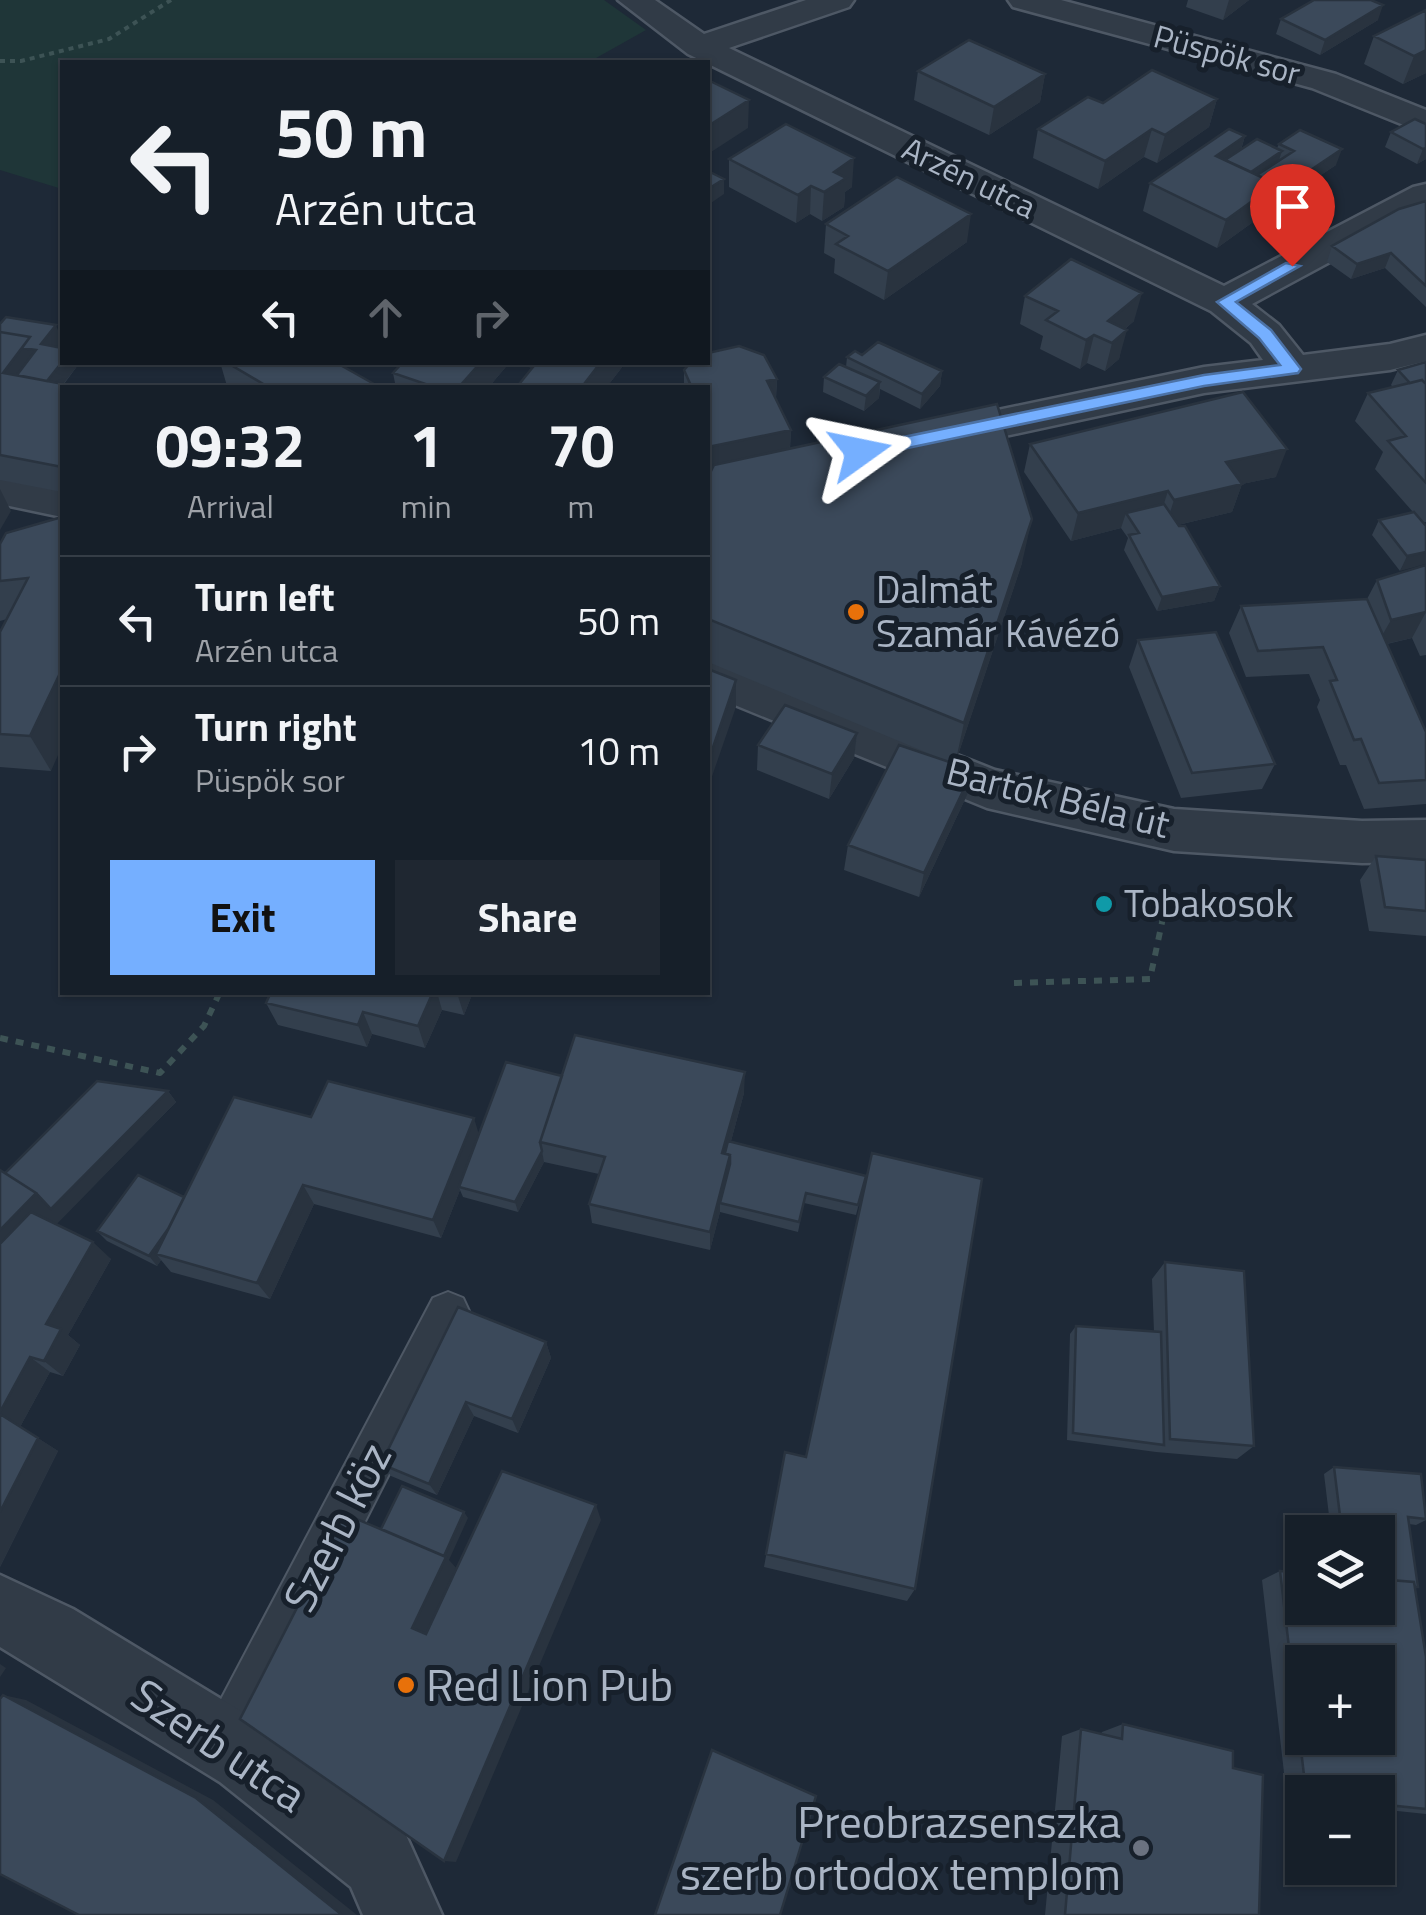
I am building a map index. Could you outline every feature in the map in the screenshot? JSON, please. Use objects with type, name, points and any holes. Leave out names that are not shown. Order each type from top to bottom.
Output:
[{"type":"street","name":"Arzén utca","points":[[634,0],[700,47],[1225,302],[1265,334],[1292,369]]},
{"type":"street","points":[[700,47],[838,0]]},
{"type":"street","name":"Püspök sor","points":[[1024,0],[1324,80],[1426,124]]},
{"type":"street","points":[[1225,302],[1426,195]]},
{"type":"street","points":[[898,444],[1204,380],[1390,357],[1426,348]]},
{"type":"street","points":[[0,489],[58,526]]},
{"type":"street","name":"Bartók Béla út","points":[[710,675],[987,788],[1174,830],[1362,842],[1426,841]]},
{"type":"street","points":[[1362,842],[1426,856]]},
{"type":"street","name":"Szerb utca","points":[[0,1610],[48,1634],[226,1742],[378,1860],[403,1915]]},
{"type":"lane","name":"Szerb köz","points":[[226,1742],[448,1313]]},
{"type":"path","points":[[0,62],[21,61],[110,39],[171,0]]},
{"type":"path","points":[[1014,983],[1150,979],[1167,910]]},
{"type":"path","points":[[0,1038],[160,1074],[204,1026],[219,995]]},
{"type":"green space","points":[[0,0],[604,0],[646,30],[593,60],[60,60],[60,188],[0,170]]},
{"type":"building","points":[[1314,0],[1371,0],[1383,5],[1325,40],[1281,19]]},
{"type":"building","points":[[1426,10],[1426,50],[1414,56],[1374,36]]},
{"type":"building","points":[[969,40],[1045,74],[994,107],[918,71]]},
{"type":"building","points":[[1152,70],[1217,99],[1165,135],[1152,129],[1105,161],[1038,129],[1088,97],[1103,103]]},
{"type":"building","points":[[710,81],[749,100],[710,125]]},
{"type":"building","points":[[1415,119],[1426,124],[1423,149],[1391,132]]},
{"type":"building","points":[[786,124],[854,158],[834,172],[846,178],[824,192],[811,186],[798,195],[729,159]]},
{"type":"building","points":[[1229,129],[1245,136],[1216,156],[1276,184],[1226,220],[1150,183]]},
{"type":"building","points":[[1300,130],[1342,149],[1281,190],[1257,175],[1294,151],[1279,144]]},
{"type":"building","points":[[1257,139],[1282,151],[1251,172],[1225,160]]},
{"type":"building","points":[[710,172],[724,179],[710,188]]},
{"type":"building","points":[[897,177],[971,214],[888,271],[836,244],[848,236],[826,224]]},
{"type":"building","points":[[1426,201],[1426,286],[1391,253],[1357,264],[1332,246],[1399,209]]},
{"type":"building","points":[[1071,259],[1142,293],[1108,321],[1127,330],[1112,343],[1094,335],[1086,340],[1046,320],[1058,311],[1025,296]]},
{"type":"building","points":[[6,317],[56,325],[41,344],[60,348],[60,365],[47,381],[17,375],[36,350],[22,348],[30,337],[0,332]]},
{"type":"building","points":[[0,332],[30,337],[3,373],[69,385],[60,385],[60,467],[0,455]]},
{"type":"building","points":[[878,342],[942,371],[922,394],[847,357],[855,351],[862,355]]},
{"type":"building","points":[[739,346],[764,355],[777,379],[767,381],[791,430],[710,447],[710,385],[691,385],[684,370],[688,365],[710,365],[710,353]]},
{"type":"building","points":[[1426,362],[1426,384],[1422,380],[1410,383],[1398,370]]},
{"type":"building","points":[[839,364],[880,382],[866,396],[824,377]]},
{"type":"building","points":[[231,365],[340,365],[374,384],[374,385],[265,385]]},
{"type":"building","points":[[400,365],[478,365],[461,385],[428,385],[393,373]]},
{"type":"building","points":[[535,365],[599,365],[583,385],[518,385]]},
{"type":"building","points":[[1422,380],[1426,384],[1426,483],[1388,441],[1406,436],[1368,393]]},
{"type":"building","points":[[1243,392],[1287,449],[1226,462],[1242,484],[1174,500],[1168,491],[1078,513],[1030,444]]},
{"type":"building","name":"Dalmát Szamár Kávézó","points":[[997,404],[1032,519],[964,723],[710,620],[710,473],[714,465]]},
{"type":"building","points":[[1164,504],[1179,526],[1185,526],[1220,586],[1162,597],[1129,535],[1139,533],[1126,513]]},
{"type":"building","points":[[1414,512],[1426,526],[1426,552],[1407,556],[1379,520]]},
{"type":"building","points":[[60,518],[60,673],[30,736],[0,734],[0,632],[28,578],[0,581],[0,544],[6,533]]},
{"type":"building","points":[[1426,565],[1426,612],[1391,620],[1377,580]]},
{"type":"building","points":[[1367,599],[1426,732],[1426,780],[1379,783],[1361,739],[1354,740],[1330,681],[1337,680],[1323,647],[1258,651],[1241,606]]},
{"type":"building","points":[[1216,632],[1275,764],[1192,773],[1138,640]]},
{"type":"building","points":[[710,670],[736,680],[710,756]]},
{"type":"building","points":[[785,705],[857,733],[832,774],[758,745]]},
{"type":"building","points":[[899,745],[973,770],[924,873],[848,845]]},
{"type":"building","points":[[1376,856],[1426,860],[1426,911],[1385,907]]},
{"type":"building","points":[[270,995],[432,995],[418,1026],[363,1012],[358,1025],[266,1003]]},
{"type":"building","points":[[575,1035],[745,1072],[722,1153],[730,1155],[710,1232],[589,1204],[605,1157],[540,1142]]},
{"type":"building","points":[[506,1062],[562,1076],[540,1142],[542,1151],[515,1202],[459,1187]]},
{"type":"building","points":[[97,1081],[168,1091],[51,1209],[36,1193],[5,1173]]},
{"type":"building","points":[[328,1081],[474,1118],[433,1220],[303,1185],[257,1283],[156,1254],[234,1097],[311,1117]]},
{"type":"building","points":[[728,1141],[866,1176],[858,1205],[806,1193],[799,1222],[720,1203],[730,1164],[730,1155],[725,1153]]},
{"type":"building","points":[[872,1153],[982,1179],[915,1589],[766,1554],[785,1452],[806,1457]]},
{"type":"building","points":[[0,1170],[36,1193],[0,1230]]},
{"type":"building","points":[[138,1175],[184,1197],[149,1256],[97,1231]]},
{"type":"building","points":[[31,1212],[93,1242],[46,1324],[61,1329],[44,1361],[30,1357],[0,1412],[0,1244]]},
{"type":"building","points":[[1165,1262],[1244,1271],[1254,1446],[1170,1439]]},
{"type":"building","points":[[458,1307],[546,1342],[512,1419],[466,1402],[429,1484],[381,1464]]},
{"type":"building","points":[[1076,1326],[1161,1332],[1164,1445],[1073,1433]]},
{"type":"building","points":[[0,1414],[38,1438],[0,1512]]},
{"type":"building","points":[[1334,1467],[1421,1474],[1426,1519],[1408,1517],[1418,1587],[1414,1582],[1395,1580],[1395,1515],[1340,1515]]},
{"type":"building","name":"Red Lion Pub","points":[[502,1471],[596,1505],[444,1861],[240,1719],[345,1514],[446,1557],[412,1628],[426,1634]]},
{"type":"building","points":[[402,1486],[464,1512],[444,1556],[381,1529]]},
{"type":"building","points":[[1280,1571],[1285,1571],[1285,1614]]},
{"type":"building","points":[[1395,1580],[1414,1582],[1426,1657],[1426,1809],[1395,1806],[1395,1775],[1304,1775],[1302,1755],[1395,1755],[1395,1645],[1289,1645],[1286,1625],[1395,1625]]},
{"type":"building","points":[[3,1695],[196,1798],[342,1915],[79,1915],[0,1874]]},
{"type":"building","name":"Preobrazsenszka szerb ortodox templom","points":[[1123,1724],[1233,1751],[1233,1768],[1263,1775],[1259,1915],[1065,1915],[1081,1729],[1122,1739]]},
{"type":"building","points":[[712,1750],[816,1796],[780,1915],[655,1915]]},
{"type":"place","name":"Dalmát Szamár Kávézó","points":[[856,612]]},
{"type":"place","name":"Tobakosok","points":[[1104,904]]},
{"type":"place","name":"Red Lion Pub","points":[[406,1685]]},
{"type":"place","name":"Preobrazsenszka szerb ortodox templom","points":[[1141,1848]]},
{"type":"route","points":[[860,452],[1204,380],[1292,369],[1265,334],[1225,302],[1292,266]]}]
